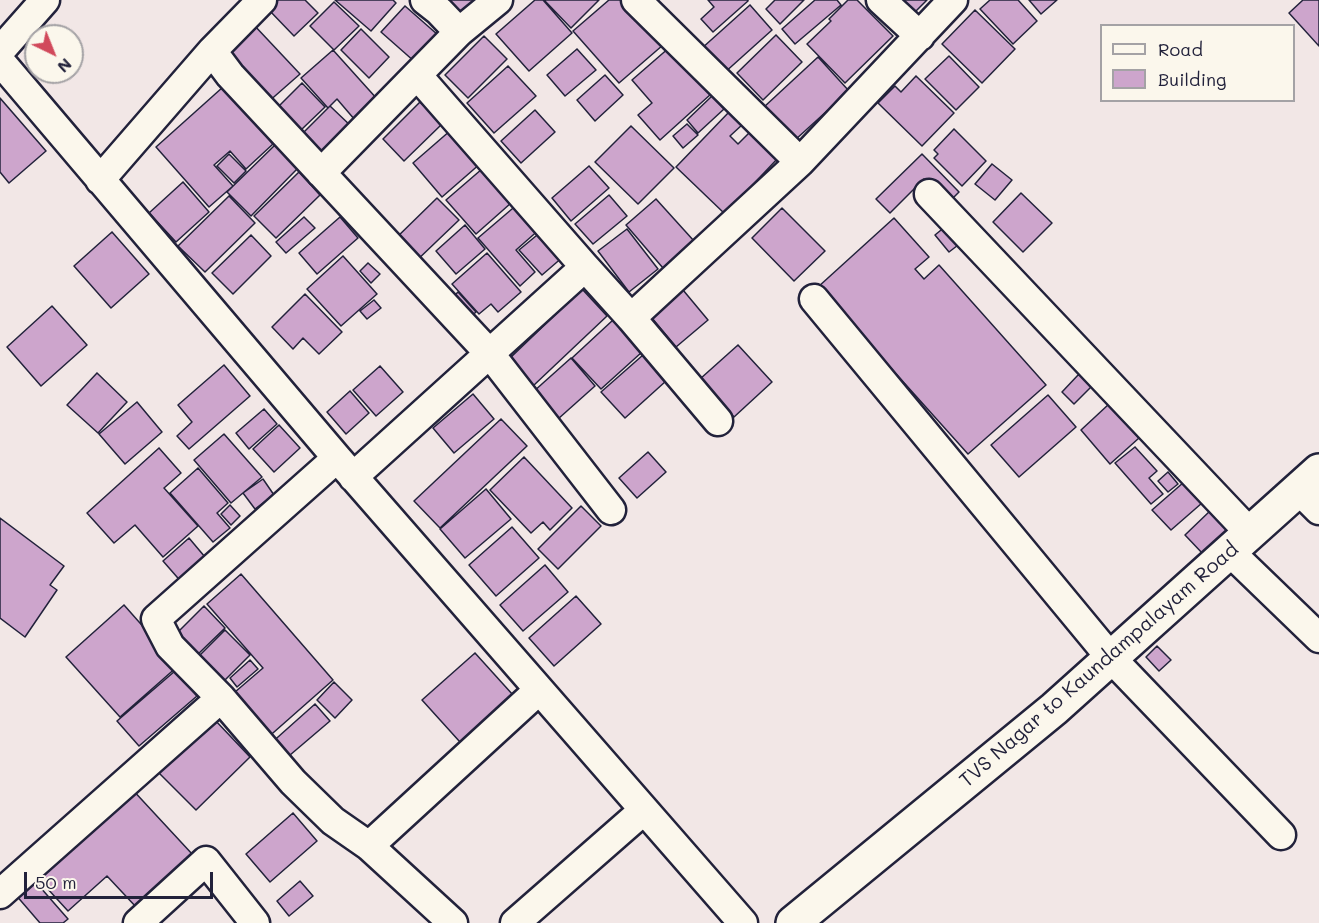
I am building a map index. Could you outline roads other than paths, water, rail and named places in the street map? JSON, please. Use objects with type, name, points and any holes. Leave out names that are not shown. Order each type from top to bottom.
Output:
[{"type":"street","points":[[0,51],[45,0]]},
{"type":"street","points":[[100,180],[212,51],[261,0]]},
{"type":"street","points":[[425,0],[440,11],[459,32]]},
{"type":"street","points":[[321,172],[459,32],[498,0]]},
{"type":"street","points":[[636,0],[800,162]]},
{"type":"street","points":[[882,0],[920,36]]},
{"type":"street","points":[[631,318],[800,162],[953,0]]},
{"type":"street","points":[[212,51],[230,75],[490,354],[611,510]]},
{"type":"street","points":[[0,61],[345,468],[742,923]]},
{"type":"street","points":[[417,75],[631,318],[718,421]]},
{"type":"street","points":[[929,194],[1240,542],[1319,638]]},
{"type":"street","points":[[453,923],[369,846],[333,821],[293,782],[220,698],[170,646],[156,619],[490,354],[585,267]]},
{"type":"street","points":[[814,299],[1111,658],[1281,835]]},
{"type":"street","name":"TVS Nagar to Kaundampalayam Road","points":[[793,923],[1054,710],[1240,542],[1312,490]]},
{"type":"street","points":[[369,846],[539,690]]},
{"type":"street","points":[[0,894],[220,698]]},
{"type":"street","points":[[515,923],[644,810]]},
{"type":"street","points":[[138,923],[206,861],[255,923]]}]
